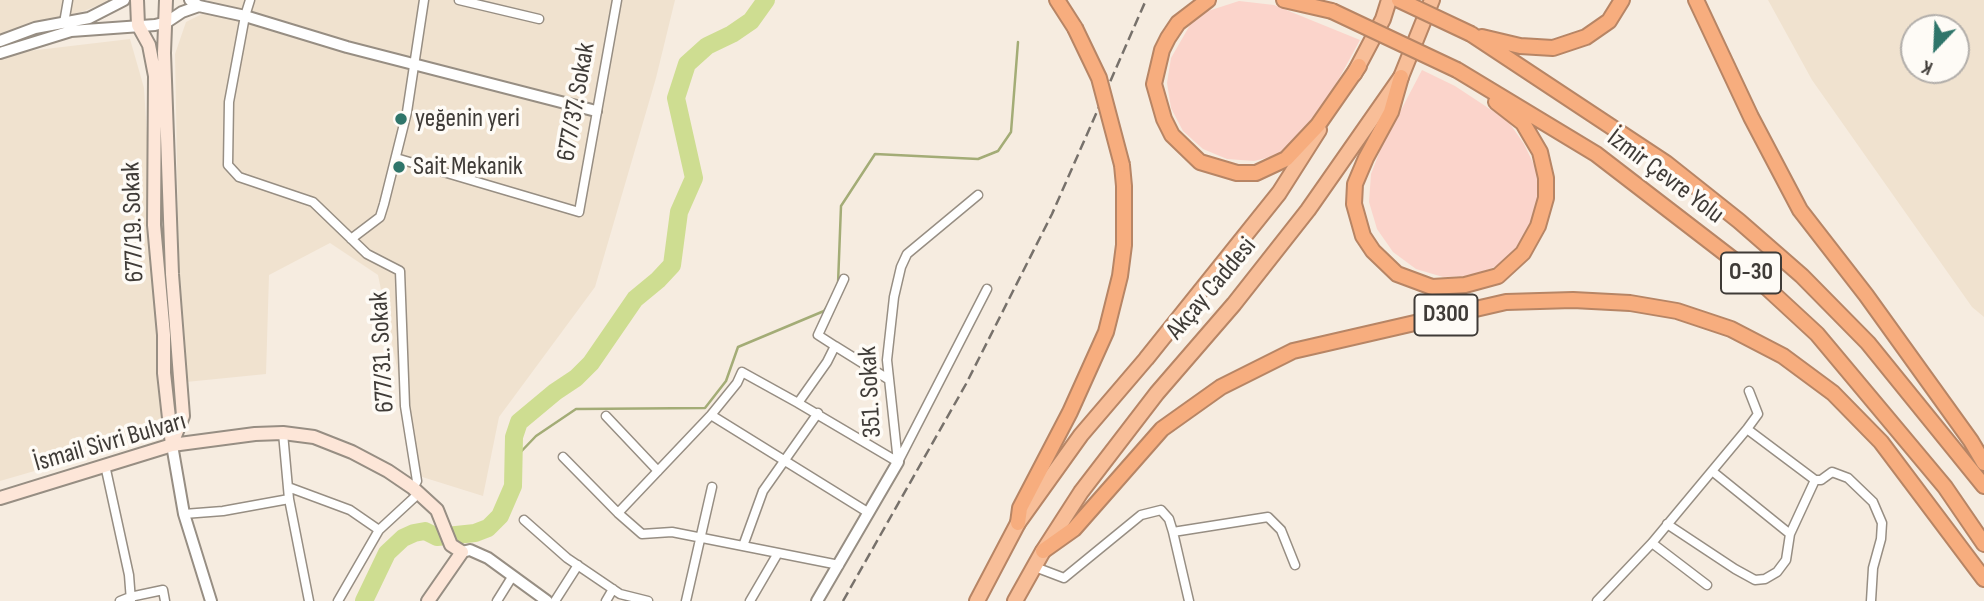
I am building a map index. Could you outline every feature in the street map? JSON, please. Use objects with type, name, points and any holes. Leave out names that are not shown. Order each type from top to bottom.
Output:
[{"type":"highway","points":[[1018,523],[1020,508],[1080,390],[1106,332],[1120,276],[1124,245],[1122,165],[1099,78],[1075,28],[1057,0]]},
{"type":"highway","points":[[1208,0],[1178,23],[1168,38],[1162,50],[1154,84],[1164,119],[1172,135],[1200,162],[1237,173],[1256,173],[1286,159],[1318,125],[1359,66]]},
{"type":"highway","points":[[1284,0],[1332,11]]},
{"type":"highway","name":"İzmir Çevre Yolu","points":[[1304,0],[1457,70],[1596,154],[1752,274],[1817,334],[1945,487],[1984,544]]},
{"type":"highway","name":"Akçay Caddesi","points":[[977,601],[1018,523],[1081,435],[1146,359],[1279,193],[1359,66],[1383,19],[1389,0]]},
{"type":"highway","name":"İzmir Çevre Yolu","points":[[1399,0],[1471,34],[1666,163],[1739,221],[1802,276],[1868,343],[1984,486]]},
{"type":"highway","name":"Akçay Caddesi","points":[[1015,601],[1081,492],[1157,393],[1234,304],[1308,210],[1401,77],[1432,0]]},
{"type":"highway","points":[[1471,34],[1520,46],[1553,48],[1586,37],[1609,21],[1622,0]]},
{"type":"highway","points":[[1696,0],[1751,117],[1800,210],[1866,295],[1984,463]]},
{"type":"highway","points":[[1401,77],[1391,112],[1355,184],[1354,204],[1358,222],[1373,251],[1397,274],[1432,287],[1449,287],[1491,279],[1513,264],[1523,253],[1538,226],[1546,198],[1546,178],[1540,152],[1523,123],[1457,70]]},
{"type":"highway","name":"D300","points":[[1043,551],[1074,529],[1161,429],[1221,387],[1293,351],[1506,302],[1573,300],[1630,303],[1677,311],[1731,329],[1783,356],[1833,393],[1881,442],[1984,579]]},
{"type":"main road","name":"677/19. Sokak","points":[[137,0],[138,25],[149,45],[155,76],[153,225],[172,445]]},
{"type":"main road","name":"677/19. Sokak","points":[[166,0],[164,53],[172,274],[183,416],[172,445]]},
{"type":"main road","name":"İsmail Sivri Bulvarı","points":[[0,498],[172,445],[283,433],[314,438],[352,452],[416,491],[437,510],[456,549]]},
{"type":"main road","points":[[428,601],[456,549]]},
{"type":"street","points":[[64,23],[68,0]]},
{"type":"street","points":[[0,41],[35,28],[89,18],[124,0]]},
{"type":"street","points":[[245,16],[250,0]]},
{"type":"street","points":[[351,239],[380,217],[416,64],[424,0]]},
{"type":"street","points":[[459,0],[539,19]]},
{"type":"street","name":"677/37. Sokak","points":[[396,158],[579,212],[617,0]]},
{"type":"street","points":[[0,53],[71,32],[167,22],[194,3],[347,47],[596,111]]},
{"type":"street","name":"677/31. Sokak","points":[[245,16],[229,102],[228,165],[239,177],[313,202],[367,254],[400,271],[405,406],[417,481],[416,491]]},
{"type":"street","name":"351. Sokak","points":[[817,601],[898,462],[887,360],[894,297],[907,254],[978,195]]},
{"type":"street","points":[[845,279],[817,334],[888,379]]},
{"type":"street","points":[[618,513],[711,415],[737,383],[742,372],[818,413],[898,462],[987,289]]},
{"type":"street","points":[[798,403],[827,362],[835,345]]},
{"type":"street","points":[[1597,601],[1652,544],[1758,414],[1749,391]]},
{"type":"street","points":[[743,546],[763,491],[818,413]]},
{"type":"street","points":[[711,415],[869,513]]},
{"type":"street","points":[[606,416],[658,471]]},
{"type":"street","points":[[1747,429],[1815,480],[1821,480],[1832,472],[1848,478],[1873,502],[1882,523],[1881,539],[1873,568],[1871,601]]},
{"type":"street","points":[[283,433],[289,499],[309,601]]},
{"type":"street","name":"677/19. Sokak","points":[[172,445],[184,514],[211,601]]},
{"type":"street","points":[[563,457],[642,534],[672,532],[839,565]]},
{"type":"street","points":[[105,465],[129,576],[130,599]]},
{"type":"street","points":[[1712,471],[1790,534]]},
{"type":"street","points":[[1667,524],[1755,580],[1765,579],[1777,572],[1786,560],[1790,534],[1815,480]]},
{"type":"street","points":[[288,486],[350,510],[379,530]]},
{"type":"street","points":[[685,601],[712,487]]},
{"type":"street","points":[[338,601],[379,530],[416,491]]},
{"type":"street","points":[[184,514],[223,511],[289,499]]},
{"type":"street","points":[[1035,567],[1064,578],[1141,516],[1161,510],[1169,519],[1189,601]]},
{"type":"street","points":[[1173,532],[1268,517],[1281,530],[1295,565]]},
{"type":"street","points":[[524,520],[578,565],[620,594],[648,601]]},
{"type":"street","points":[[1652,544],[1707,585]]},
{"type":"street","points":[[456,549],[470,550],[488,558],[547,601]]},
{"type":"street","points":[[750,601],[778,553]]},
{"type":"street","points":[[555,601],[578,565]]},
{"type":"street","points":[[497,601],[512,577]]},
{"type":"street","points":[[606,601],[613,589]]},
{"type":"street","points":[[120,601],[163,590],[166,601]]},
{"type":"shaded area","points":[[0,0],[111,0],[84,11],[6,31],[0,35]]},
{"type":"shaded area","points":[[208,0],[675,0],[656,78],[595,287],[499,417],[483,496],[419,476],[378,275],[330,243],[269,275],[266,374],[186,382],[180,321],[175,54],[186,22],[204,13]]},
{"type":"shaded area","points":[[1768,0],[1984,0],[1984,317],[1972,307],[1812,80]]},
{"type":"shaded area","points":[[1239,1],[1274,5],[1360,40],[1317,119],[1301,140],[1279,155],[1254,161],[1227,159],[1203,149],[1183,131],[1171,108],[1167,83],[1171,58],[1190,25],[1208,11]]},
{"type":"shaded area","points":[[130,39],[144,88],[165,423],[152,437],[0,481],[0,56]]},
{"type":"shaded area","points":[[1422,70],[1455,86],[1508,121],[1524,144],[1536,169],[1539,197],[1533,224],[1519,248],[1497,266],[1471,276],[1443,277],[1416,269],[1393,252],[1377,229],[1369,202],[1371,174],[1381,148]]},
{"type":"waterway","points":[[364,601],[387,553],[403,538],[425,531],[437,537],[475,533],[488,528],[500,516],[513,486],[514,437],[519,422],[591,363],[635,299],[672,265],[679,212],[694,178],[676,98],[687,64],[707,46],[751,21],[766,0]]},
{"type":"waterway","points":[[838,284],[841,206],[875,154],[978,159],[998,151],[1011,132],[1018,42]]},
{"type":"waterway","points":[[514,459],[536,436],[576,409],[705,408],[726,381],[738,347],[824,311],[828,305]]},
{"type":"railway","points":[[843,601],[966,384],[1052,214],[1146,0]]},
{"type":"place","name":"yeğenin yeri","points":[[401,119]]},
{"type":"place","name":"Sait Mekanik","points":[[399,167]]}]
